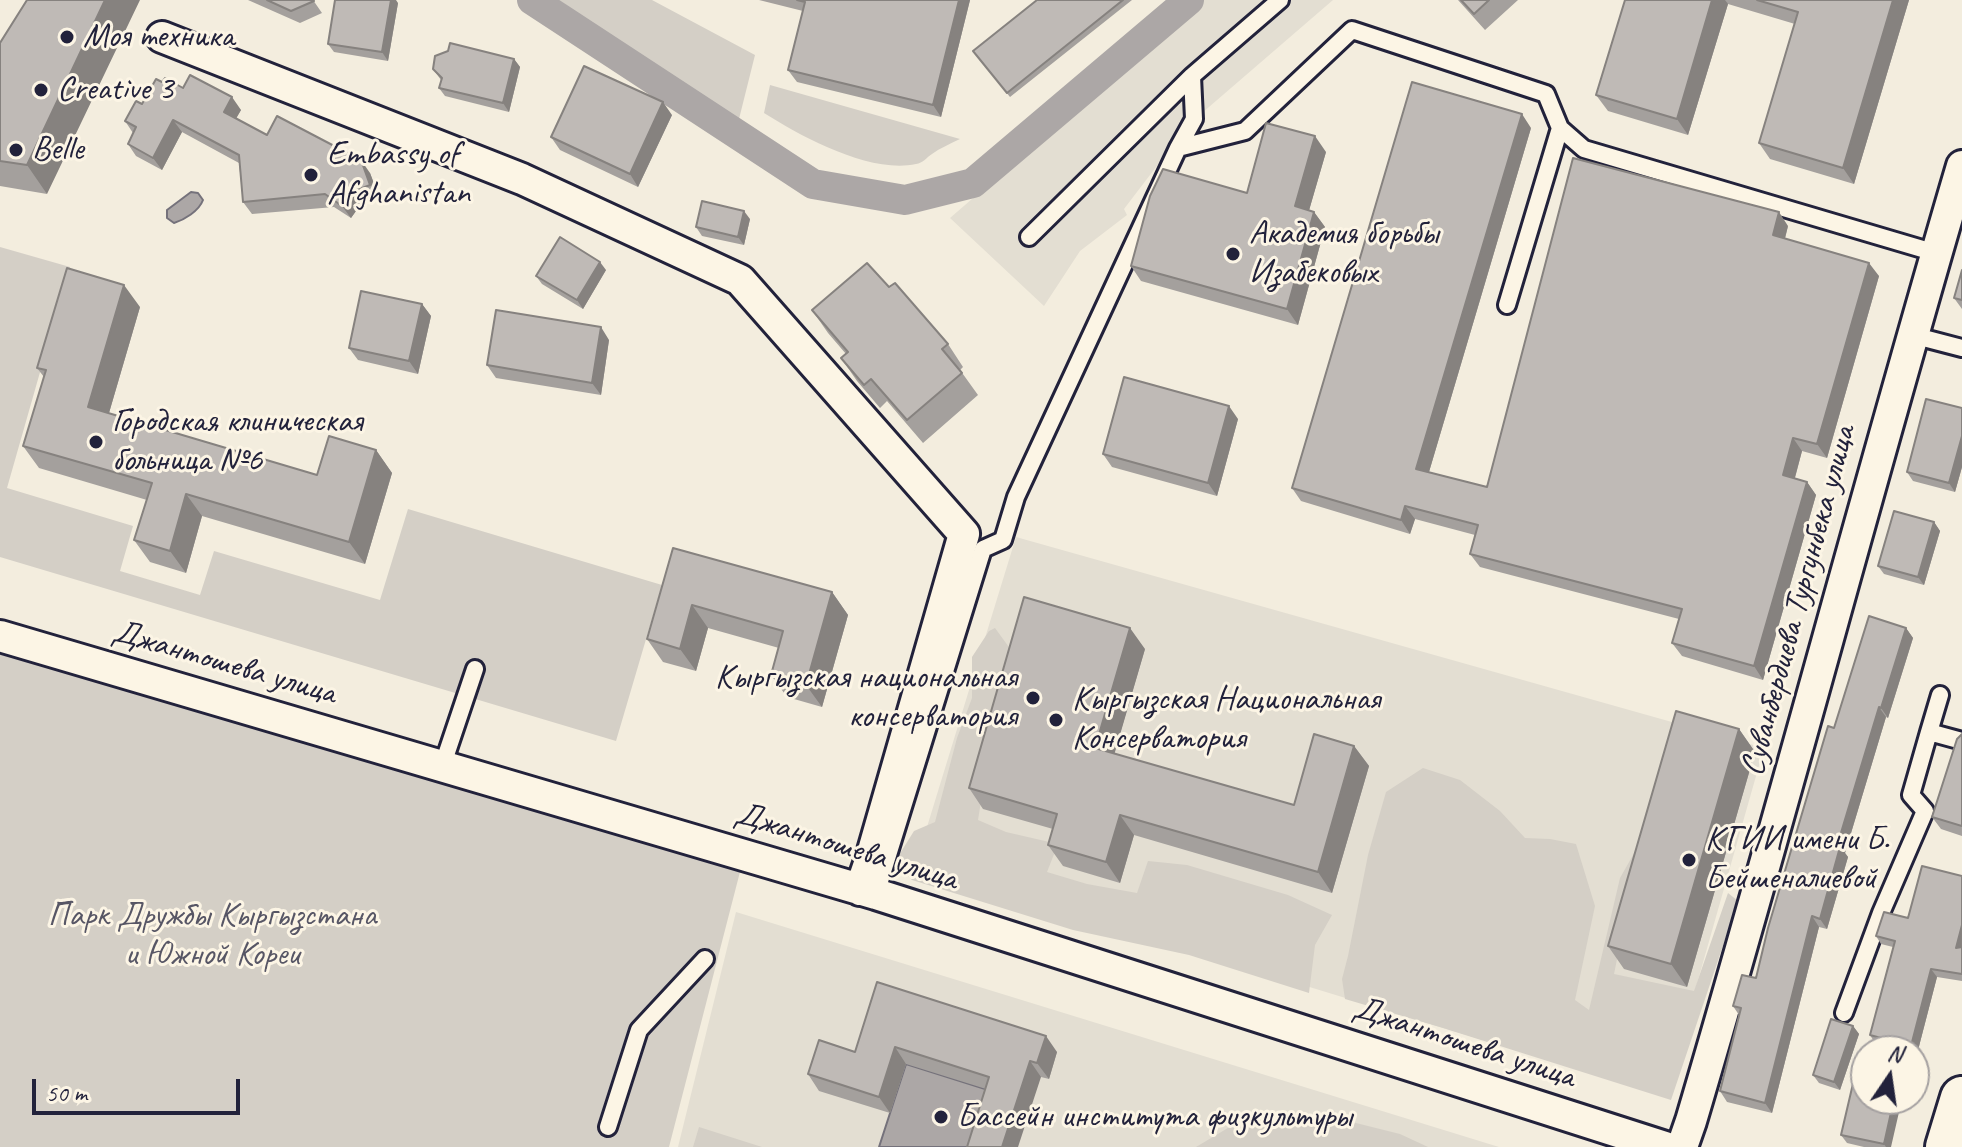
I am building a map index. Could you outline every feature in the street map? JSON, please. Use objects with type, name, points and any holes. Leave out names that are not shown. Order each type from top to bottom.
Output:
[{"type":"main road","points":[[1947,1147],[1962,1098]]},
{"type":"street","points":[[162,37],[522,179],[740,280],[964,534],[871,858],[868,892]]},
{"type":"street","name":"Суванбердиева Тургунбека улица","points":[[1682,1147],[1752,916],[1912,335],[1962,166]]},
{"type":"street","name":"Джантошева улица","points":[[0,636],[868,892],[1665,1147]]},
{"type":"lane","points":[[1029,237],[1192,76],[1280,0]]},
{"type":"lane","points":[[1178,148],[1245,131],[1352,30],[1546,94],[1560,128],[1584,149],[1936,253]]},
{"type":"lane","points":[[868,892],[983,549],[1003,540],[1016,497],[1194,119],[1192,76]]},
{"type":"lane","points":[[1507,305],[1560,128]]},
{"type":"lane","points":[[1912,335],[1962,348]]},
{"type":"lane","points":[[442,767],[475,669]]},
{"type":"lane","points":[[1844,1013],[1881,913],[1925,811],[1911,795],[1940,695]]},
{"type":"lane","points":[[1929,732],[1962,741]]},
{"type":"lane","points":[[608,1127],[639,1030],[705,959]]},
{"type":"shaded area","points":[[1202,0],[1333,0],[1202,113],[1191,136],[1182,133],[1124,209],[1127,215],[1080,251],[1044,306],[950,218]]},
{"type":"shaded area","points":[[191,192],[198,193],[203,200],[198,208],[174,223],[167,218],[167,210]]},
{"type":"shaded area","points":[[1016,537],[1764,748],[1665,1096],[915,866]]},
{"type":"shaded area","points":[[736,912],[1499,1147],[678,1147]]},
{"type":"shaded area","name":"Бассейн института физкультуры","points":[[906,1064],[1001,1094],[983,1147],[879,1147]]},
{"type":"green space","points":[[559,0],[652,0],[755,55],[737,127]]},
{"type":"green space","points":[[770,85],[960,139],[916,164],[898,166],[858,159],[817,142],[764,113]]},
{"type":"green space","points":[[0,247],[70,267],[7,488],[133,526],[120,571],[200,595],[214,551],[380,600],[408,509],[662,585],[616,741],[0,557]]},
{"type":"green space","points":[[995,628],[1011,650],[978,820],[1006,832],[1058,844],[1047,872],[1087,884],[1137,893],[1148,861],[1187,865],[1288,895],[1332,915],[1315,945],[1309,993],[1189,955],[1073,930],[912,880],[894,863],[914,831],[935,822],[957,738],[972,698],[972,657],[989,631]]},
{"type":"green space","name":"Парк Дружбы Кыргызстана и Южной Кореи","points":[[0,654],[741,868],[669,1147],[0,1147]]},
{"type":"green space","points":[[1423,768],[1460,780],[1500,811],[1525,838],[1576,844],[1595,906],[1575,1000],[1589,1010],[1620,878],[1641,841],[1614,974],[1694,991],[1728,893],[1738,901],[1671,1100],[1345,999],[1342,979],[1368,855],[1386,792]]},
{"type":"green space","points":[[1289,1116],[1344,1120],[1400,1134],[1428,1147],[1196,1147],[1233,1125]]},
{"type":"green space","points":[[699,1127],[762,1147],[693,1147]]},
{"type":"building","points":[[27,0],[105,0],[27,165],[0,161],[0,43]]},
{"type":"building","points":[[267,0],[313,0],[314,1],[291,11]]},
{"type":"building","points":[[335,0],[391,0],[382,52],[328,44]]},
{"type":"building","points":[[797,0],[959,0],[933,105],[788,70],[805,2]]},
{"type":"building","points":[[1037,0],[1123,0],[1007,93],[973,51]]},
{"type":"building","points":[[1461,0],[1489,0],[1474,14]]},
{"type":"building","points":[[1625,0],[1712,0],[1677,119],[1596,95]]},
{"type":"building","points":[[1757,0],[1893,0],[1843,168],[1759,143],[1798,12]]},
{"type":"building","points":[[450,43],[514,59],[503,103],[439,88],[442,78],[433,69],[435,56],[448,51]]},
{"type":"building","points":[[584,66],[663,102],[630,174],[551,137]]},
{"type":"building","points":[[190,75],[232,97],[224,112],[267,135],[277,116],[361,160],[370,185],[352,192],[342,206],[325,194],[243,202],[239,155],[173,120],[153,158],[128,144],[136,127],[125,121],[136,101],[142,104],[156,79],[162,82],[165,78],[183,88]]},
{"type":"building","points":[[1412,82],[1522,114],[1416,469],[1487,487],[1573,158],[1779,212],[1773,235],[1869,263],[1817,444],[1793,438],[1783,475],[1807,482],[1754,666],[1672,643],[1682,609],[1470,554],[1478,525],[1405,506],[1401,520],[1292,488]]},
{"type":"building","name":"Академия борьбы Изабековых","points":[[1266,123],[1315,136],[1295,206],[1314,212],[1287,309],[1131,266],[1150,196],[1163,169],[1247,193]]},
{"type":"building","points":[[702,201],[744,211],[738,237],[696,227]]},
{"type":"building","points":[[560,237],[600,262],[577,300],[536,276]]},
{"type":"building","points":[[867,263],[889,287],[895,283],[948,344],[942,349],[962,373],[907,420],[871,379],[864,385],[841,358],[848,352],[812,310]]},
{"type":"building","name":"Городская клиническая больница №6","points":[[67,268],[124,285],[88,407],[317,475],[329,436],[376,450],[349,542],[186,494],[170,551],[134,540],[152,483],[23,446],[46,370],[37,368]]},
{"type":"building","points":[[1962,270],[1962,300],[1954,298]]},
{"type":"building","points":[[361,291],[422,304],[409,361],[349,348]]},
{"type":"building","points":[[496,310],[601,327],[592,383],[487,365]]},
{"type":"building","points":[[1124,377],[1229,406],[1208,483],[1103,454]]},
{"type":"building","points":[[1926,399],[1962,408],[1962,436],[1949,483],[1907,472]]},
{"type":"building","points":[[1894,511],[1934,522],[1918,577],[1878,566]]},
{"type":"building","points":[[673,548],[832,592],[806,685],[771,675],[783,631],[692,605],[680,649],[647,639]]},
{"type":"building","points":[[1024,597],[1130,628],[1095,748],[1294,805],[1314,734],[1354,746],[1318,872],[1120,815],[1106,862],[1048,845],[1057,814],[969,788]]},
{"type":"building","points":[[1869,616],[1906,628],[1837,846],[1840,847],[1820,919],[1812,916],[1765,1103],[1720,1091],[1741,1008],[1733,1006],[1742,975],[1756,978],[1828,726],[1834,728]]},
{"type":"building","name":"КГИИ имени Б. Бейшеналиевой","points":[[1676,711],[1739,729],[1671,964],[1608,946]]},
{"type":"building","points":[[1962,734],[1962,826],[1932,817],[1957,739]]},
{"type":"building","points":[[1922,866],[1962,876],[1962,925],[1956,948],[1962,947],[1962,974],[1931,969],[1914,1035],[1870,1035],[1895,941],[1876,936],[1884,912],[1908,918]]},
{"type":"building","points":[[877,982],[1046,1036],[1037,1063],[1030,1061],[1002,1147],[967,1147],[989,1077],[895,1047],[879,1097],[808,1074],[819,1040],[855,1052]]},
{"type":"building","points":[[1831,1019],[1853,1026],[1834,1082],[1813,1075]]},
{"type":"building","points":[[1850,1096],[1850,1115],[1890,1115],[1884,1144],[1841,1135]]},
{"type":"waterway","points":[[532,0],[813,184],[905,200],[973,183],[1189,0]]},
{"type":"place","name":"Моя техника","points":[[67,37]]},
{"type":"place","name":"Creative 3","points":[[41,90]]},
{"type":"place","name":"Belle","points":[[16,150]]},
{"type":"place","name":"Embassy of Afghanistan","points":[[311,175]]},
{"type":"place","name":"Академия борьбы Изабековых","points":[[1233,254]]},
{"type":"place","name":"Городская клиническая больница №6","points":[[96,442]]},
{"type":"place","name":"Кыргызская национальная консерватория","points":[[1033,698]]},
{"type":"place","name":"Кыргызская Национальная Консерватория","points":[[1056,720]]},
{"type":"place","name":"КГИИ имени Б. Бейшеналиевой","points":[[1689,860]]},
{"type":"place","name":"Бассейн института физкультуры","points":[[941,1117]]}]
